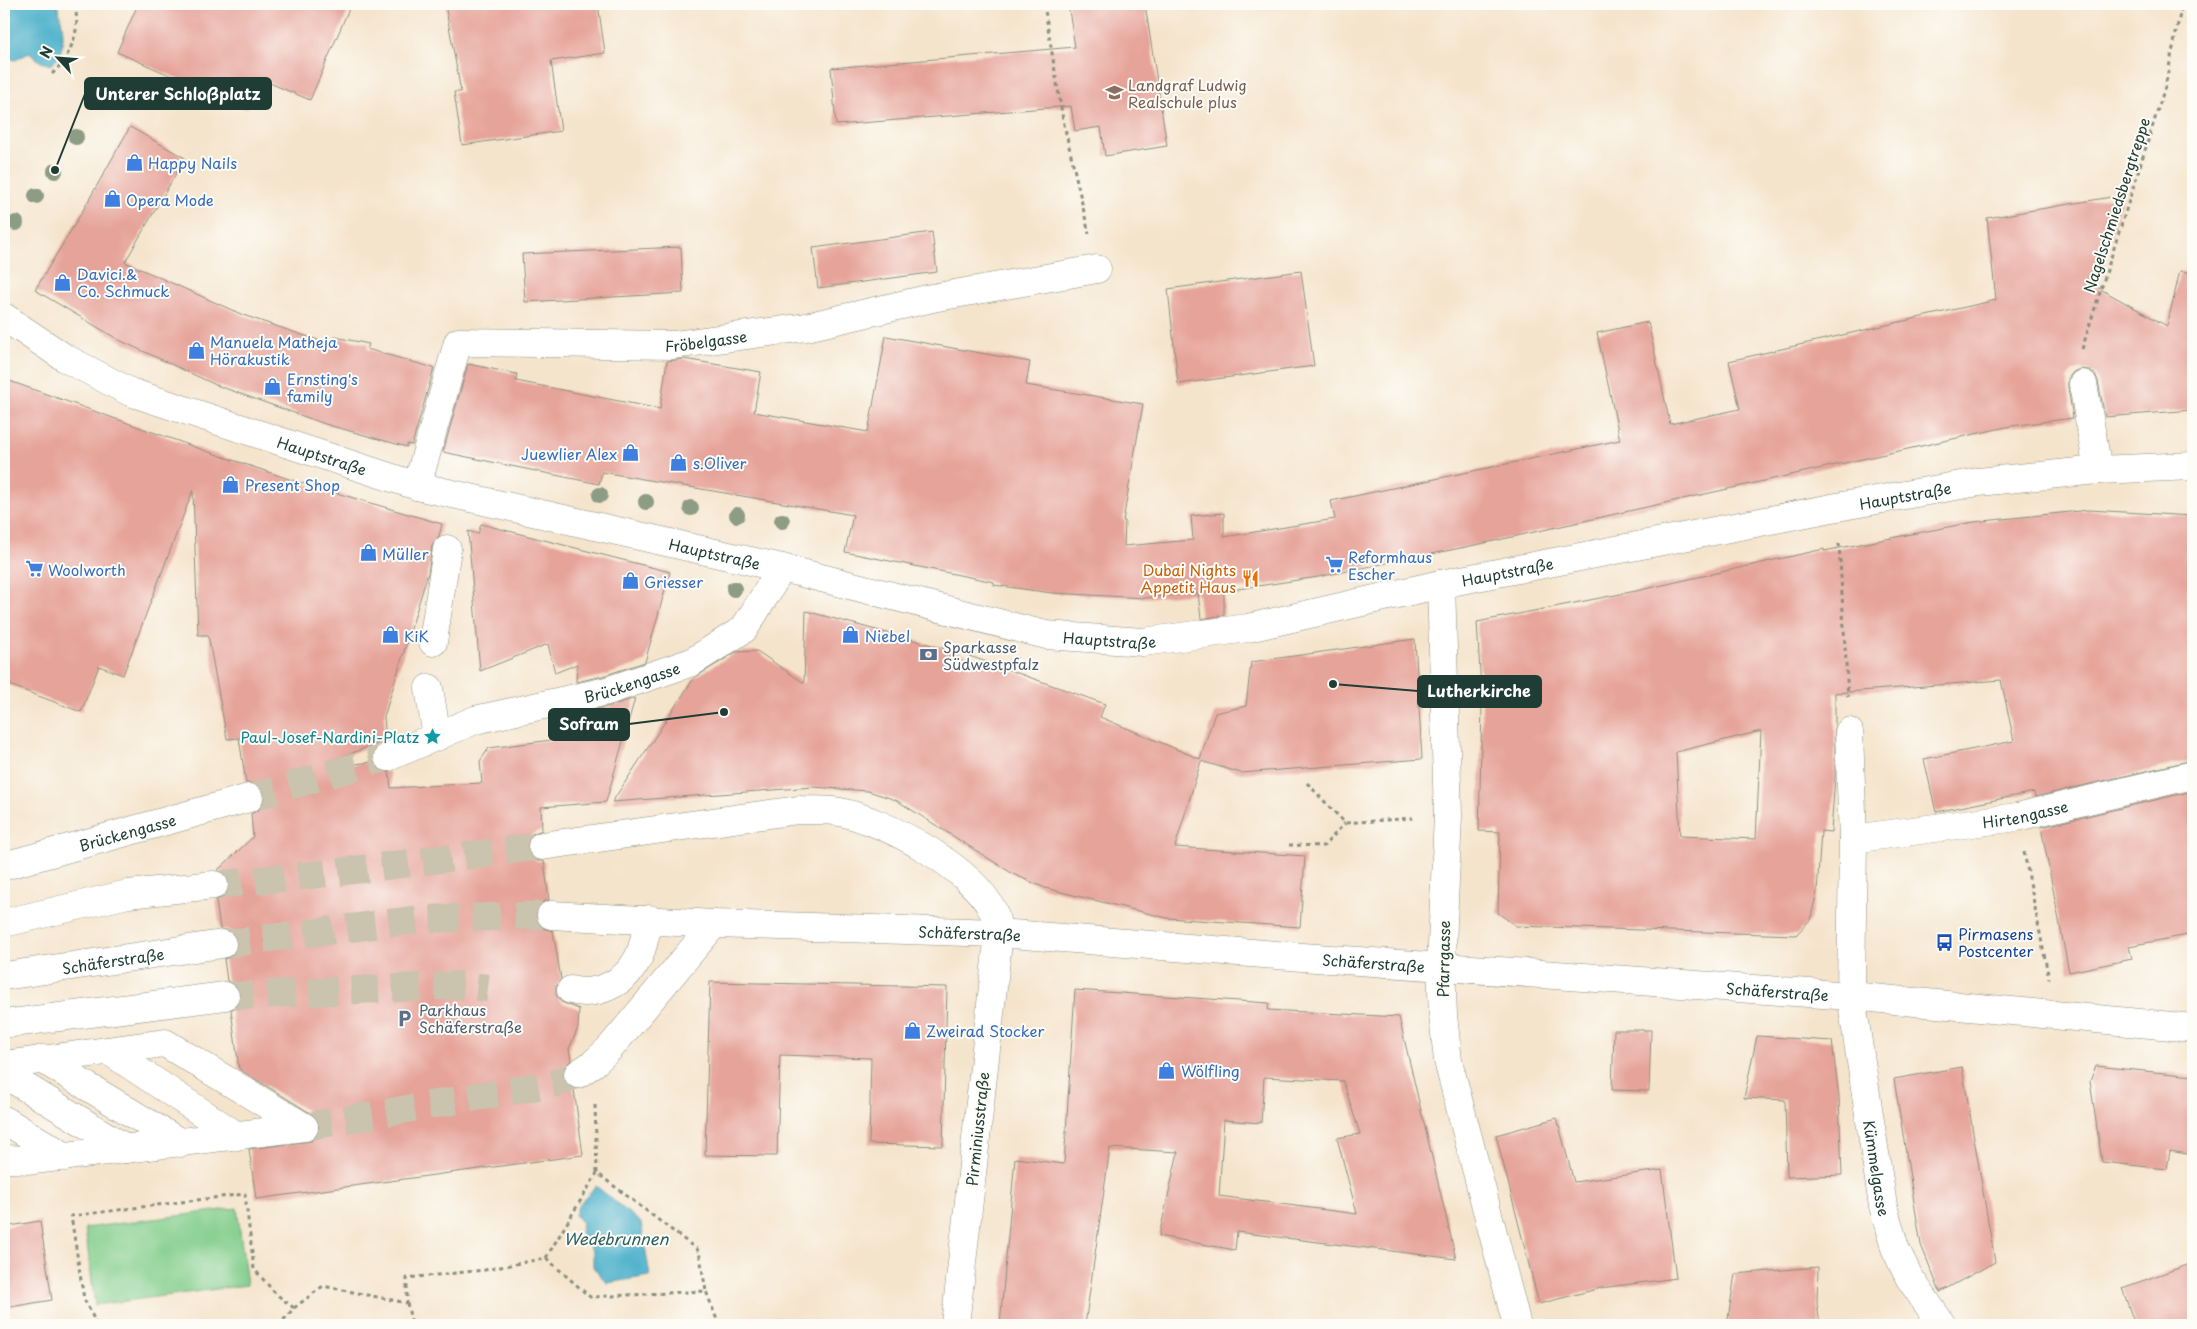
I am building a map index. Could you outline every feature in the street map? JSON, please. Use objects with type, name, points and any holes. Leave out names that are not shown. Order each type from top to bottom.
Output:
[{"type":"street","name":"Fröbelgasse","points":[[417,486],[458,342],[674,345],[806,327],[932,298],[1097,269]]},
{"type":"street","name":"Hauptstraße","points":[[4,317],[65,358],[130,392],[417,486],[782,568],[1046,635],[1143,642],[1248,628],[1441,584],[1837,507],[1978,482],[2098,470],[2193,466]]},
{"type":"street","points":[[2083,384],[2098,470]]},
{"type":"street","points":[[433,642],[447,549]]},
{"type":"street","name":"Brückengasse","points":[[388,757],[476,720],[608,691],[692,662],[744,629],[782,568]]},
{"type":"street","name":"Pfarrgasse","points":[[1441,584],[1448,816],[1441,966],[1443,1015],[1448,1060],[1518,1325]]},
{"type":"street","points":[[429,688],[437,738]]},
{"type":"street","name":"Kümmelgasse","points":[[1849,732],[1853,839],[1851,996],[1883,1206],[1894,1248],[1908,1277],[1942,1325]]},
{"type":"street","name":"Hirtengasse","points":[[1853,839],[2017,817],[2193,775]]},
{"type":"street","name":"Brückengasse","points":[[4,866],[246,799]]},
{"type":"street","points":[[542,846],[798,810],[839,812],[882,826],[944,858],[976,886],[993,911],[999,933]]},
{"type":"street","points":[[4,922],[128,894],[214,885]]},
{"type":"street","name":"Schäferstraße","points":[[551,914],[714,924],[999,933],[1851,996],[2193,1028]]},
{"type":"street","points":[[571,990],[590,992],[611,985],[624,976],[638,959],[649,919]]},
{"type":"street","points":[[586,1069],[610,1048],[714,924]]},
{"type":"street","name":"Pirminiusstraße","points":[[955,1325],[999,933]]},
{"type":"street","name":"Schäferstraße","points":[[4,976],[222,944]]},
{"type":"street","points":[[4,1024],[224,996]]},
{"type":"street","points":[[4,1065],[165,1043],[304,1127],[34,1160],[4,1159]]},
{"type":"street","points":[[109,1051],[237,1136]]},
{"type":"street","points":[[42,1060],[181,1143]]},
{"type":"street","points":[[4,1074],[128,1149]]},
{"type":"street","points":[[4,1120],[66,1156]]},
{"type":"path","points":[[52,74],[61,66],[74,36],[77,22],[73,4]]},
{"type":"path","points":[[1044,4],[1063,120],[1097,269]]},
{"type":"path","name":"Nagelschmiedsbergtreppe","points":[[2083,384],[2079,360],[2162,96],[2182,4]]},
{"type":"path","points":[[1841,578],[1839,536],[1848,691]]},
{"type":"path","points":[[1307,783],[1345,823]]},
{"type":"path","points":[[1288,844],[1324,846],[1345,823],[1448,816]]},
{"type":"path","points":[[2017,817],[2056,1014]]},
{"type":"path","points":[[412,1325],[407,1303],[407,1278],[485,1270],[546,1258],[597,1173],[586,1069]]},
{"type":"path","points":[[597,1173],[699,1250],[706,1290],[719,1325]]},
{"type":"path","points":[[97,1325],[84,1299],[71,1216],[245,1194],[254,1269],[276,1294],[294,1308]]},
{"type":"path","points":[[546,1258],[590,1297],[706,1290]]},
{"type":"path","points":[[279,1325],[294,1308],[323,1286],[407,1303]]},
{"type":"green space","points":[[237,1208],[247,1285],[95,1305],[85,1228]]},
{"type":"water","points":[[4,4],[57,4],[63,36],[60,52],[57,59],[51,65],[41,62],[29,53],[15,60],[4,57]]},
{"type":"water","name":"Wedebrunnen","points":[[596,1186],[641,1223],[650,1276],[607,1283],[593,1267],[593,1252],[580,1232],[582,1223],[575,1215],[578,1206]]},
{"type":"building","points":[[138,4],[351,4],[310,100],[260,79],[247,109],[117,52]]},
{"type":"building","points":[[445,4],[598,4],[605,53],[551,61],[561,131],[462,145],[454,92],[461,92]]},
{"type":"building","points":[[1068,4],[1145,4],[1167,146],[1105,156],[1101,127],[1075,131],[1071,106],[836,125],[831,68],[1075,47]]},
{"type":"building","points":[[130,127],[185,158],[125,262],[243,315],[332,345],[335,337],[369,344],[367,349],[434,368],[412,445],[407,444],[407,447],[325,424],[216,385],[119,340],[35,290]]},
{"type":"building","points":[[2123,195],[2095,286],[2167,326],[2180,271],[2193,273],[2193,410],[2105,417],[2095,374],[2089,370],[2080,369],[2073,372],[2068,379],[2073,418],[2011,426],[1485,543],[1318,577],[1224,591],[1224,615],[1201,619],[1198,593],[1145,598],[1052,593],[994,585],[994,582],[845,552],[853,515],[602,472],[599,484],[443,452],[468,364],[517,374],[516,381],[660,409],[667,361],[684,359],[761,372],[754,412],[868,432],[886,336],[1030,362],[1026,385],[1143,404],[1123,521],[1125,521],[1124,546],[1193,540],[1191,516],[1224,513],[1224,537],[1335,519],[1331,501],[1620,440],[1597,333],[1648,322],[1670,424],[1740,409],[1729,361],[1996,300],[1987,218]]},
{"type":"building","points":[[932,232],[937,272],[818,288],[813,248]]},
{"type":"building","points":[[681,247],[683,293],[525,302],[522,254]]},
{"type":"building","points":[[1301,271],[1314,366],[1178,384],[1168,289]]},
{"type":"building","points":[[4,379],[289,479],[442,524],[439,536],[432,546],[428,573],[384,717],[386,740],[334,760],[336,766],[373,762],[379,770],[389,772],[391,788],[482,783],[480,761],[489,748],[575,737],[576,714],[635,698],[606,802],[541,807],[542,830],[532,834],[528,840],[527,848],[530,856],[537,861],[544,861],[549,900],[544,901],[538,906],[535,915],[537,922],[542,928],[553,931],[561,979],[556,987],[556,995],[561,1002],[579,1009],[578,1028],[569,1049],[571,1060],[564,1067],[562,1075],[565,1083],[574,1089],[583,1155],[256,1199],[249,1149],[311,1141],[318,1135],[320,1126],[312,1114],[239,1069],[231,1010],[239,1002],[240,994],[237,986],[227,981],[224,959],[232,956],[236,950],[237,942],[234,934],[228,930],[220,929],[216,900],[224,897],[228,892],[230,884],[226,875],[218,870],[253,837],[251,814],[260,809],[264,802],[264,794],[260,787],[253,783],[246,783],[239,738],[227,739],[208,635],[198,635],[193,490],[123,675],[99,666],[81,712],[4,683]]},
{"type":"building","points":[[2089,510],[2193,516],[2193,760],[2035,797],[2034,792],[1936,812],[1924,759],[2014,741],[2001,680],[1835,693],[1835,776],[1831,832],[1821,831],[1817,892],[1810,920],[1796,935],[1516,926],[1498,913],[1500,832],[1479,831],[1482,706],[1477,622],[1636,591],[1824,549],[1824,551],[1974,522]],"holes":[[[1761,731],[1756,839],[1680,836],[1676,752]]]},
{"type":"building","points":[[481,524],[670,572],[645,662],[603,676],[576,682],[577,664],[555,673],[548,644],[480,671],[468,531],[478,534]]},
{"type":"building","points":[[806,611],[961,653],[1105,704],[1100,717],[1200,759],[1215,713],[1246,706],[1251,662],[1415,639],[1422,759],[1241,773],[1201,761],[1175,847],[1305,856],[1300,927],[1167,918],[1045,888],[1013,874],[896,800],[868,791],[813,787],[612,802],[694,678],[736,652],[757,651],[804,683]]},
{"type":"building","points":[[2193,791],[2193,934],[2129,946],[2132,959],[2069,972],[2041,827]]},
{"type":"building","points":[[710,982],[947,987],[943,1146],[869,1144],[871,1058],[780,1055],[777,1156],[705,1155]]},
{"type":"building","points":[[1075,990],[1269,1003],[1268,1010],[1399,1017],[1456,1259],[1237,1232],[1235,1250],[1159,1236],[1178,1152],[1110,1148],[1085,1325],[1000,1325],[1015,1158],[1064,1164]],"holes":[[[1264,1077],[1343,1081],[1360,1134],[1337,1138],[1357,1214],[1219,1196],[1224,1120],[1261,1123]]]},
{"type":"building","points":[[1614,1030],[1651,1030],[1649,1091],[1612,1090]]},
{"type":"building","points":[[1757,1036],[1832,1041],[1839,1098],[1842,1175],[1787,1177],[1785,1100],[1744,1098]]},
{"type":"building","points":[[2096,1066],[2193,1076],[2193,1155],[2170,1151],[2167,1169],[2102,1162],[2090,1081]]},
{"type":"building","points":[[1962,1067],[1995,1262],[1940,1292],[1921,1245],[1894,1079]]},
{"type":"building","points":[[1557,1118],[1574,1182],[1662,1170],[1676,1278],[1601,1288],[1539,1304],[1496,1135]]},
{"type":"building","points":[[40,1221],[52,1300],[4,1308],[4,1227]]},
{"type":"building","points":[[2193,1263],[2193,1325],[2135,1325],[2122,1288]]},
{"type":"building","points":[[1818,1267],[1817,1304],[1820,1325],[1727,1325],[1735,1274]]},
{"type":"tunnel","points":[[249,798],[388,757]]},
{"type":"tunnel","points":[[214,885],[339,872],[542,846]]},
{"type":"tunnel","points":[[222,944],[421,919],[551,915]]},
{"type":"tunnel","points":[[225,996],[463,985],[488,988]]},
{"type":"tunnel","points":[[304,1127],[556,1083],[578,1074]]},
{"type":"place","name":"Landgraf Ludwig Realschule plus","points":[[1114,93]]},
{"type":"place","name":"Happy Nails","points":[[134,162]]},
{"type":"place","name":"Unterer Schloßplatz","points":[[55,170]]},
{"type":"place","name":"Opera Mode","points":[[112,199]]},
{"type":"place","name":"Davici.& Co. Schmuck","points":[[63,282]]},
{"type":"place","name":"Manuela Matheja Hörakustik","points":[[196,350]]},
{"type":"place","name":"Ernsting's family","points":[[273,387]]},
{"type":"place","name":"Juewlier Alex","points":[[631,453]]},
{"type":"place","name":"s.Oliver","points":[[679,462]]},
{"type":"place","name":"Present Shop","points":[[231,484]]},
{"type":"place","name":"Müller","points":[[368,553]]},
{"type":"place","name":"Reformhaus Escher","points":[[1334,565]]},
{"type":"place","name":"Woolworth","points":[[34,569]]},
{"type":"place","name":"Dubai Nights Appetit Haus","points":[[1250,578]]},
{"type":"place","name":"Griesser","points":[[630,581]]},
{"type":"place","name":"KiK","points":[[390,635]]},
{"type":"place","name":"Niebel","points":[[851,635]]},
{"type":"place","name":"Sparkasse Südwestpfalz","points":[[929,655]]},
{"type":"place","name":"Lutherkirche","points":[[1333,684]]},
{"type":"place","name":"Sofram","points":[[724,712]]},
{"type":"place","name":"Paul-Josef-Nardini-Platz","points":[[433,736]]},
{"type":"place","name":"Pirmasens Postcenter","points":[[1944,942]]},
{"type":"place","name":"Parkhaus Schäferstraße","points":[[405,1018]]},
{"type":"place","name":"Zweirad Stocker","points":[[912,1030]]},
{"type":"place","name":"Wölfling","points":[[1167,1070]]}]
